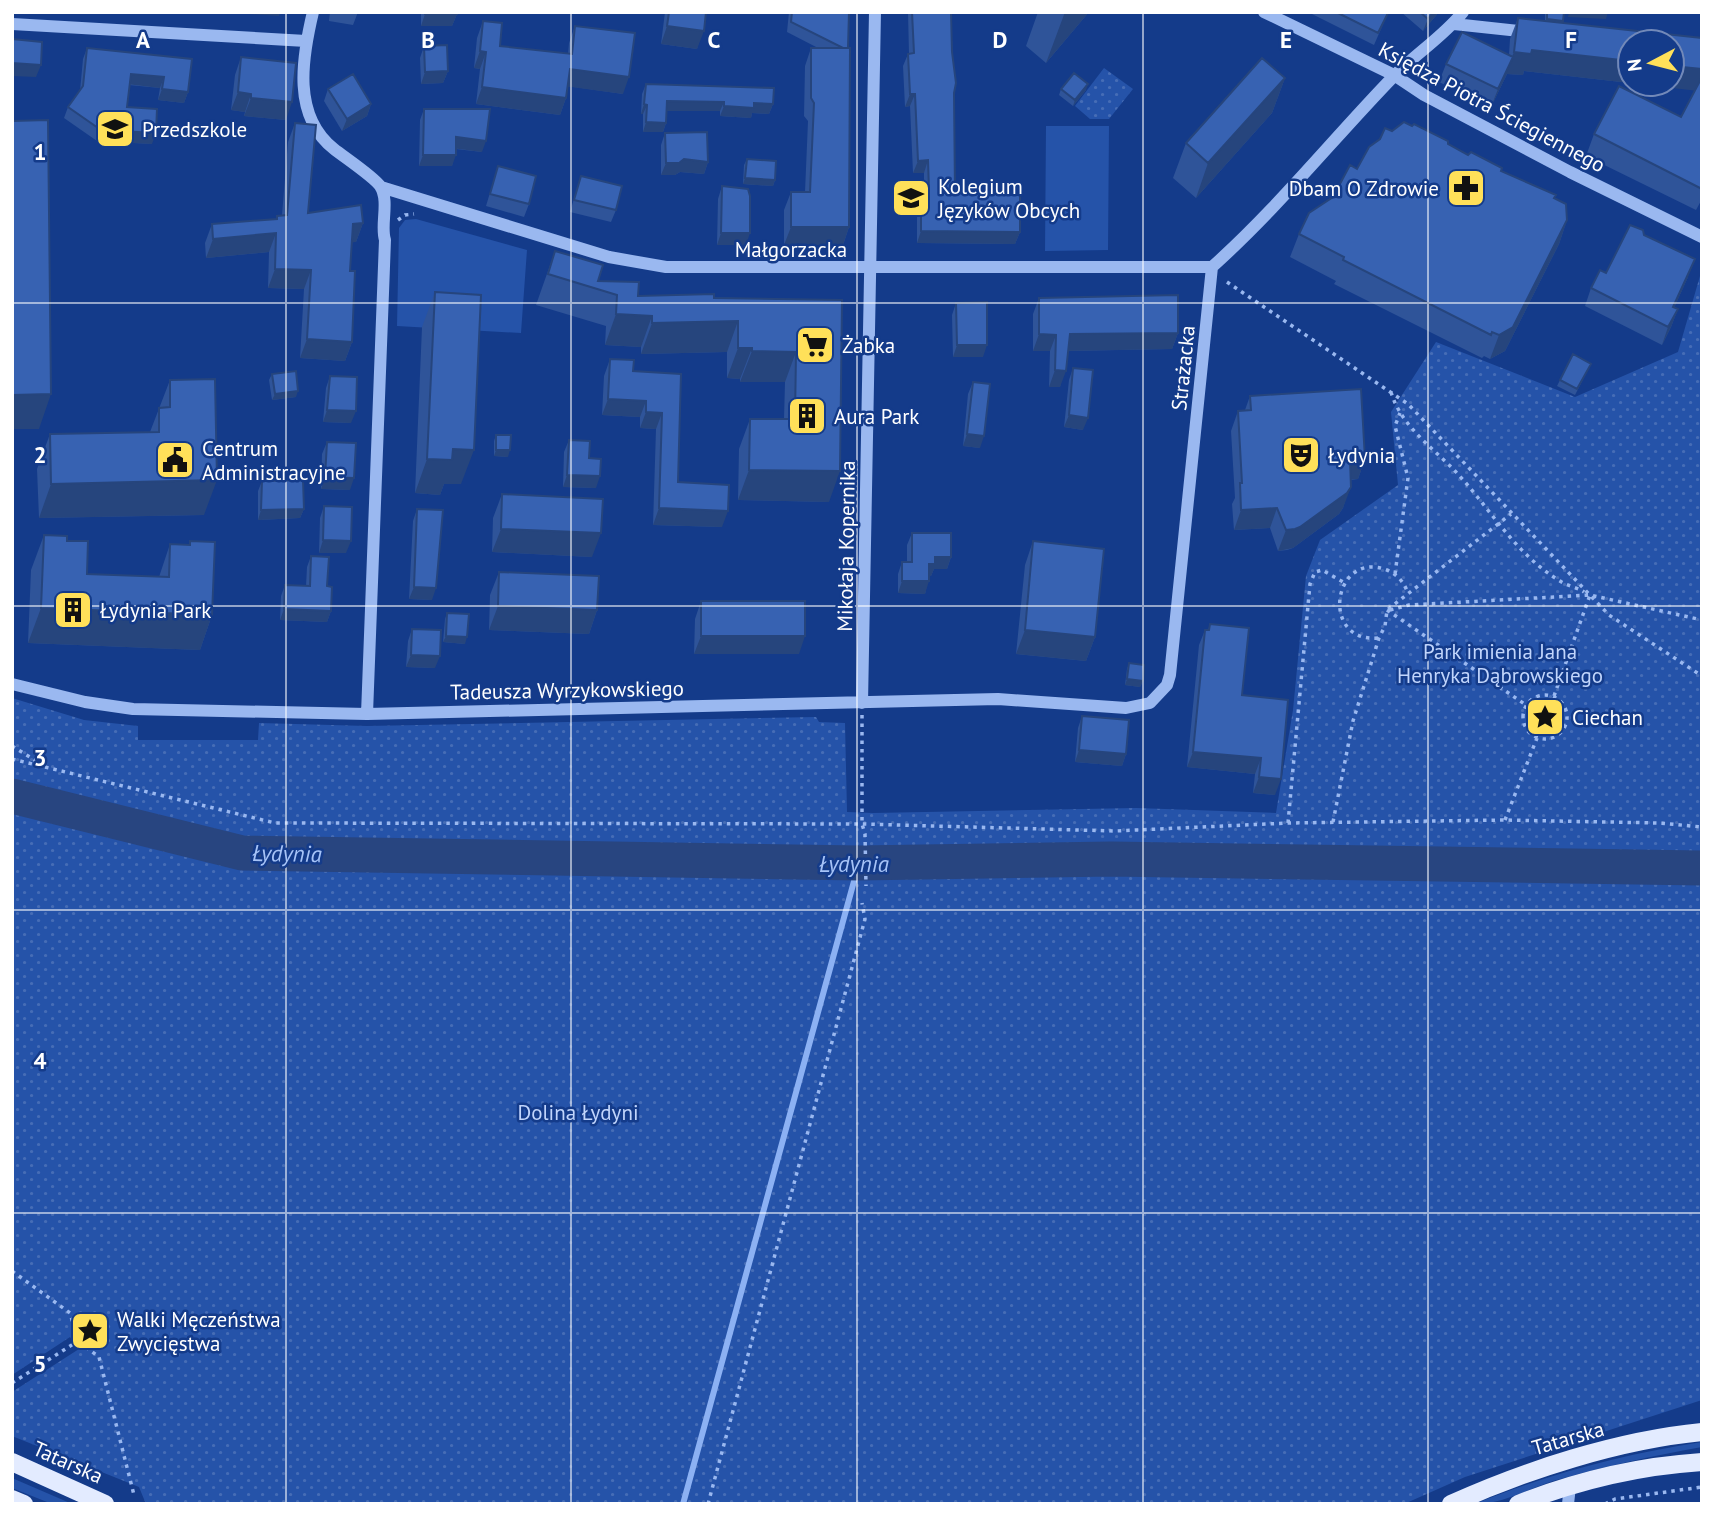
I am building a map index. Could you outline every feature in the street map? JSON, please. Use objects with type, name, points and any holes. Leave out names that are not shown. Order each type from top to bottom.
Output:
[{"type":"main road","name":"Tatarska","points":[[1451,1504],[1564,1461],[1702,1432]]},
{"type":"main road","name":"Tatarska","points":[[12,1462],[105,1504]]},
{"type":"main road","points":[[1518,1504],[1569,1495],[1654,1467],[1702,1462]]},
{"type":"main road","points":[[12,1499],[24,1504]]},
{"type":"street","points":[[313,12],[306,41],[304,102],[312,122],[327,144],[381,187],[384,201],[385,240],[367,714]]},
{"type":"street","name":"Mikołaja Kopernika","points":[[862,703],[875,12]]},
{"type":"street","name":"Księdza Piotra Ściegiennego","points":[[1264,12],[1394,75],[1424,95],[1570,172],[1702,237]]},
{"type":"street","points":[[1212,267],[1254,229],[1394,75],[1454,24],[1464,12]]},
{"type":"street","points":[[12,24],[306,41]]},
{"type":"street","points":[[1454,24],[1549,34]]},
{"type":"street","name":"Małgorzacka","points":[[381,187],[609,257],[666,267],[1212,267]]},
{"type":"street","name":"Strażacka","points":[[1126,708],[1150,703],[1167,685],[1170,676],[1212,267]]},
{"type":"street","name":"Tadeusza Wyrzykowskiego","points":[[12,684],[85,702],[132,709],[367,714],[998,699],[1126,708]]},
{"type":"path","points":[[395,230],[397,221],[405,215],[415,214]]},
{"type":"path","points":[[1212,267],[1227,282],[1411,407],[1609,615],[1702,676]]},
{"type":"path","points":[[1391,392],[1400,413],[1416,433],[1456,472],[1521,550],[1562,583],[1590,594],[1702,620]]},
{"type":"path","points":[[1395,574],[1408,478],[1395,426],[1400,413]]},
{"type":"path","points":[[1333,822],[1353,721],[1385,626],[1387,610],[1512,513]]},
{"type":"path","points":[[1379,638],[1362,636],[1346,625],[1338,606],[1345,583],[1356,572],[1366,568],[1385,569],[1402,581],[1408,594]]},
{"type":"path","points":[[1288,823],[1310,584],[1315,572],[1322,570],[1345,583]]},
{"type":"path","points":[[1387,610],[1409,605],[1590,594]]},
{"type":"path","points":[[1554,696],[1590,594]]},
{"type":"path","points":[[1387,610],[1527,705]]},
{"type":"path","points":[[1538,696],[1554,696],[1565,707],[1567,722],[1564,729],[1552,738],[1536,737],[1525,727],[1524,712],[1527,705],[1538,696]]},
{"type":"path","points":[[862,703],[862,824],[865,834],[866,886]]},
{"type":"path","points":[[1505,820],[1536,737]]},
{"type":"path","points":[[12,746],[51,770]]},
{"type":"path","points":[[12,759],[275,823],[862,824],[1115,831],[1288,823],[1505,820],[1659,823],[1702,827]]},
{"type":"path","points":[[708,1504],[865,919],[862,903]]},
{"type":"path","points":[[12,1271],[70,1313],[78,1341],[99,1357],[134,1494]]},
{"type":"path","points":[[12,1383],[78,1341]]},
{"type":"path","points":[[1605,1504],[1615,1499],[1702,1487]]},
{"type":"green space","points":[[1104,68],[1133,89],[1109,119],[1090,119],[1075,106]]},
{"type":"green space","points":[[1046,126],[1109,126],[1108,250],[1045,251]]},
{"type":"green space","points":[[416,219],[527,250],[521,333],[397,326],[399,228],[405,220]]},
{"type":"green space","name":"Dolina Łydyni","points":[[1700,276],[1702,1400],[1465,1477],[1404,1504],[146,1504],[139,1487],[12,1436],[12,1392],[79,1349],[70,1337],[12,1375],[12,698],[84,720],[138,726],[138,740],[258,740],[259,723],[367,726],[816,717],[819,722],[845,723],[847,812],[1136,808],[1276,813],[1293,710],[1306,576],[1320,540],[1398,485],[1391,412],[1436,342],[1575,397],[1678,352]]},
{"type":"green space","points":[[1702,1442],[1702,1447],[1590,1471],[1505,1499],[1475,1504],[1530,1483],[1587,1466]]},
{"type":"green space","points":[[12,1478],[71,1504],[52,1504],[12,1488]]},
{"type":"building","points":[[457,12],[457,14],[425,14]]},
{"type":"building","points":[[669,12],[706,12],[704,31],[667,26]]},
{"type":"building","points":[[792,12],[849,12],[848,48],[791,22]]},
{"type":"building","points":[[912,12],[951,12],[956,83],[955,191],[1020,192],[1020,232],[921,231],[921,191],[929,191],[928,160],[918,161],[915,94],[910,94],[908,54],[914,53]]},
{"type":"building","points":[[1336,12],[1386,12],[1388,13],[1378,33]]},
{"type":"building","points":[[1420,12],[1433,12],[1428,19]]},
{"type":"building","points":[[1547,12],[1564,12],[1563,21],[1547,19]]},
{"type":"building","points":[[1518,18],[1616,29],[1616,59],[1532,50],[1531,54],[1514,52]]},
{"type":"building","points":[[483,21],[502,23],[500,46],[572,54],[575,26],[635,33],[629,77],[570,69],[566,98],[482,87],[486,52],[480,51]]},
{"type":"building","points":[[1462,32],[1513,57],[1498,89],[1446,64]]},
{"type":"building","points":[[1686,36],[1702,38],[1702,69],[1686,67]]},
{"type":"building","points":[[12,39],[42,42],[41,65],[12,63]]},
{"type":"building","points":[[447,45],[448,71],[425,72],[424,46]]},
{"type":"building","points":[[87,48],[192,59],[188,92],[162,89],[164,77],[131,74],[127,107],[157,109],[156,133],[101,130],[68,107],[83,86]]},
{"type":"building","points":[[811,48],[850,48],[849,227],[791,227],[791,192],[810,192],[814,103],[811,98]]},
{"type":"building","points":[[241,57],[296,63],[292,102],[251,98],[251,94],[238,92]]},
{"type":"building","points":[[1262,58],[1285,78],[1208,163],[1186,143]]},
{"type":"building","points":[[1074,73],[1088,84],[1075,100],[1061,89]]},
{"type":"building","points":[[353,74],[371,104],[347,119],[328,89]]},
{"type":"building","points":[[1702,77],[1702,189],[1594,134],[1616,92],[1616,98],[1643,98],[1681,117]]},
{"type":"building","points":[[646,84],[774,88],[773,104],[754,103],[754,108],[724,106],[724,102],[667,101],[666,123],[646,122]]},
{"type":"building","points":[[424,109],[490,109],[486,141],[456,137],[456,155],[423,155]]},
{"type":"building","points":[[48,120],[51,394],[12,395],[12,121]]},
{"type":"building","points":[[1404,122],[1412,126],[1414,124],[1448,141],[1448,144],[1468,155],[1471,152],[1502,168],[1501,171],[1556,195],[1554,198],[1566,204],[1567,220],[1513,327],[1499,335],[1492,332],[1491,335],[1343,260],[1344,257],[1299,234],[1309,213],[1333,197],[1350,165],[1357,169],[1369,147],[1380,139],[1385,128],[1392,131]]},
{"type":"building","points":[[295,123],[316,125],[308,213],[361,205],[363,223],[353,224],[350,271],[355,271],[352,342],[307,339],[311,270],[275,269],[276,233],[213,239],[212,224],[277,219],[277,216],[287,215]]},
{"type":"building","points":[[707,132],[708,162],[684,159],[679,163],[666,163],[665,133]]},
{"type":"building","points":[[747,159],[776,161],[775,180],[745,178]]},
{"type":"building","points":[[498,166],[536,176],[529,204],[490,194]]},
{"type":"building","points":[[581,176],[622,186],[616,210],[574,200]]},
{"type":"building","points":[[722,186],[748,189],[750,233],[721,233]]},
{"type":"building","points":[[1630,225],[1643,230],[1644,235],[1695,259],[1673,307],[1678,309],[1668,327],[1591,288],[1600,270],[1606,273]]},
{"type":"building","points":[[555,251],[603,265],[598,281],[639,282],[638,296],[714,294],[714,298],[842,300],[840,471],[749,470],[750,419],[795,419],[796,352],[738,348],[738,321],[652,323],[652,316],[616,314],[617,295],[548,274]]},
{"type":"building","points":[[435,292],[481,295],[474,450],[453,449],[452,460],[427,459]]},
{"type":"building","points":[[1178,295],[1178,333],[1070,334],[1066,371],[1055,370],[1056,335],[1039,334],[1039,298]]},
{"type":"building","points":[[987,302],[987,345],[957,345],[956,303]]},
{"type":"building","points":[[1573,354],[1591,364],[1577,389],[1560,380]]},
{"type":"building","points":[[610,359],[634,360],[633,371],[681,374],[678,482],[729,485],[728,511],[659,508],[662,413],[646,412],[646,401],[608,399]]},
{"type":"building","points":[[1073,368],[1093,370],[1088,418],[1069,415]]},
{"type":"building","points":[[296,371],[298,391],[275,394],[272,374]]},
{"type":"building","points":[[330,376],[357,377],[356,411],[327,410]]},
{"type":"building","points":[[215,379],[217,480],[51,484],[50,434],[159,432],[159,408],[170,407],[170,380]]},
{"type":"building","points":[[973,382],[990,384],[984,436],[967,434]]},
{"type":"building","points":[[1361,389],[1365,459],[1350,460],[1351,487],[1347,493],[1295,529],[1286,530],[1277,508],[1241,510],[1238,411],[1251,410],[1250,396]]},
{"type":"building","points":[[496,435],[511,435],[510,450],[496,450]]},
{"type":"building","points":[[569,440],[590,441],[589,458],[601,459],[600,476],[567,475]]},
{"type":"building","points":[[327,442],[356,443],[354,478],[325,477]]},
{"type":"building","points":[[303,480],[304,509],[261,510],[262,481]]},
{"type":"building","points":[[502,494],[603,499],[601,533],[501,529]]},
{"type":"building","points":[[324,506],[352,507],[351,541],[323,540]]},
{"type":"building","points":[[417,509],[443,510],[436,588],[414,587]]},
{"type":"building","points":[[912,533],[951,533],[951,557],[935,557],[935,564],[929,564],[929,581],[902,581],[902,562],[912,562]]},
{"type":"building","points":[[44,535],[67,536],[67,541],[88,541],[87,574],[169,577],[170,544],[190,545],[190,541],[215,542],[212,615],[41,608]]},
{"type":"building","points":[[1033,541],[1104,549],[1095,637],[1025,630]]},
{"type":"building","points":[[311,556],[329,557],[327,586],[332,587],[331,611],[284,609],[285,585],[310,586]]},
{"type":"building","points":[[499,572],[599,576],[597,610],[498,606]]},
{"type":"building","points":[[701,601],[805,601],[805,636],[701,636]]},
{"type":"building","points":[[447,613],[469,614],[467,637],[446,636]]},
{"type":"building","points":[[1210,624],[1249,628],[1242,695],[1288,700],[1281,779],[1259,777],[1261,758],[1193,752],[1205,630],[1209,630]]},
{"type":"building","points":[[412,629],[441,630],[440,656],[411,655]]},
{"type":"building","points":[[1129,663],[1144,665],[1143,681],[1127,679]]},
{"type":"building","points":[[1082,716],[1129,720],[1126,754],[1079,750]]},
{"type":"waterway","name":"Łydynia","points":[[12,796],[242,853],[859,863],[1111,859],[1702,868]]},
{"type":"waterway","points":[[683,1504],[859,863]]},
{"type":"place","name":"Przedszkole","points":[[115,129]]},
{"type":"place","name":"Dbam O Zdrowie","points":[[1466,188]]},
{"type":"place","name":"Kolegium Języków Obcych","points":[[911,198]]},
{"type":"place","name":"Żabka","points":[[815,345]]},
{"type":"place","name":"Aura Park","points":[[807,416]]},
{"type":"place","name":"Łydynia","points":[[1301,455]]},
{"type":"place","name":"Centrum Administracyjne","points":[[175,460]]},
{"type":"place","name":"Łydynia Park","points":[[73,610]]},
{"type":"place","name":"Ciechan","points":[[1545,717]]},
{"type":"place","name":"Walki Męczeństwa Zwycięstwa","points":[[90,1331]]},
{"type":"park label","name":"Park imienia Jana Henryka Dąbrowskiego","points":[[1500,663]]}]
